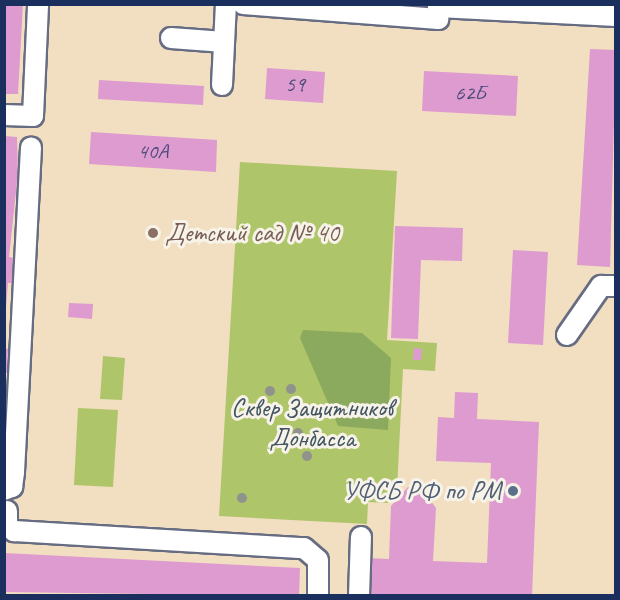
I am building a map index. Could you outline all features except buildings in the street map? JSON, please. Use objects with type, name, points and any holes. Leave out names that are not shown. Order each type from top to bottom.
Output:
[{"type":"lane","points":[[4,114],[33,116],[39,4]]},
{"type":"lane","points":[[222,85],[226,4]]},
{"type":"lane","points":[[243,4],[438,19],[438,7],[615,16]]},
{"type":"lane","points":[[171,38],[224,42]]},
{"type":"lane","points":[[4,490],[12,487],[14,472],[31,147]]},
{"type":"lane","points":[[567,335],[601,286],[615,286]]},
{"type":"lane","points":[[7,511],[7,526],[14,531],[304,548],[318,560],[318,596]]},
{"type":"lane","points":[[359,596],[361,537]]},
{"type":"green space","name":"Сквер Защитников Донбасса","points":[[240,162],[397,171],[387,340],[437,343],[435,371],[403,369],[397,489],[388,503],[368,502],[367,524],[219,516]]},
{"type":"green space","points":[[303,330],[362,333],[391,358],[388,430],[338,426],[300,338]]},
{"type":"green space","points":[[103,356],[125,358],[122,400],[100,399]]},
{"type":"green space","points":[[78,408],[118,410],[113,487],[74,485]]},
{"type":"place","name":"Детский сад № 40","points":[[153,233]]},
{"type":"place","name":"УФСБ РФ по РМ","points":[[513,491]]}]
